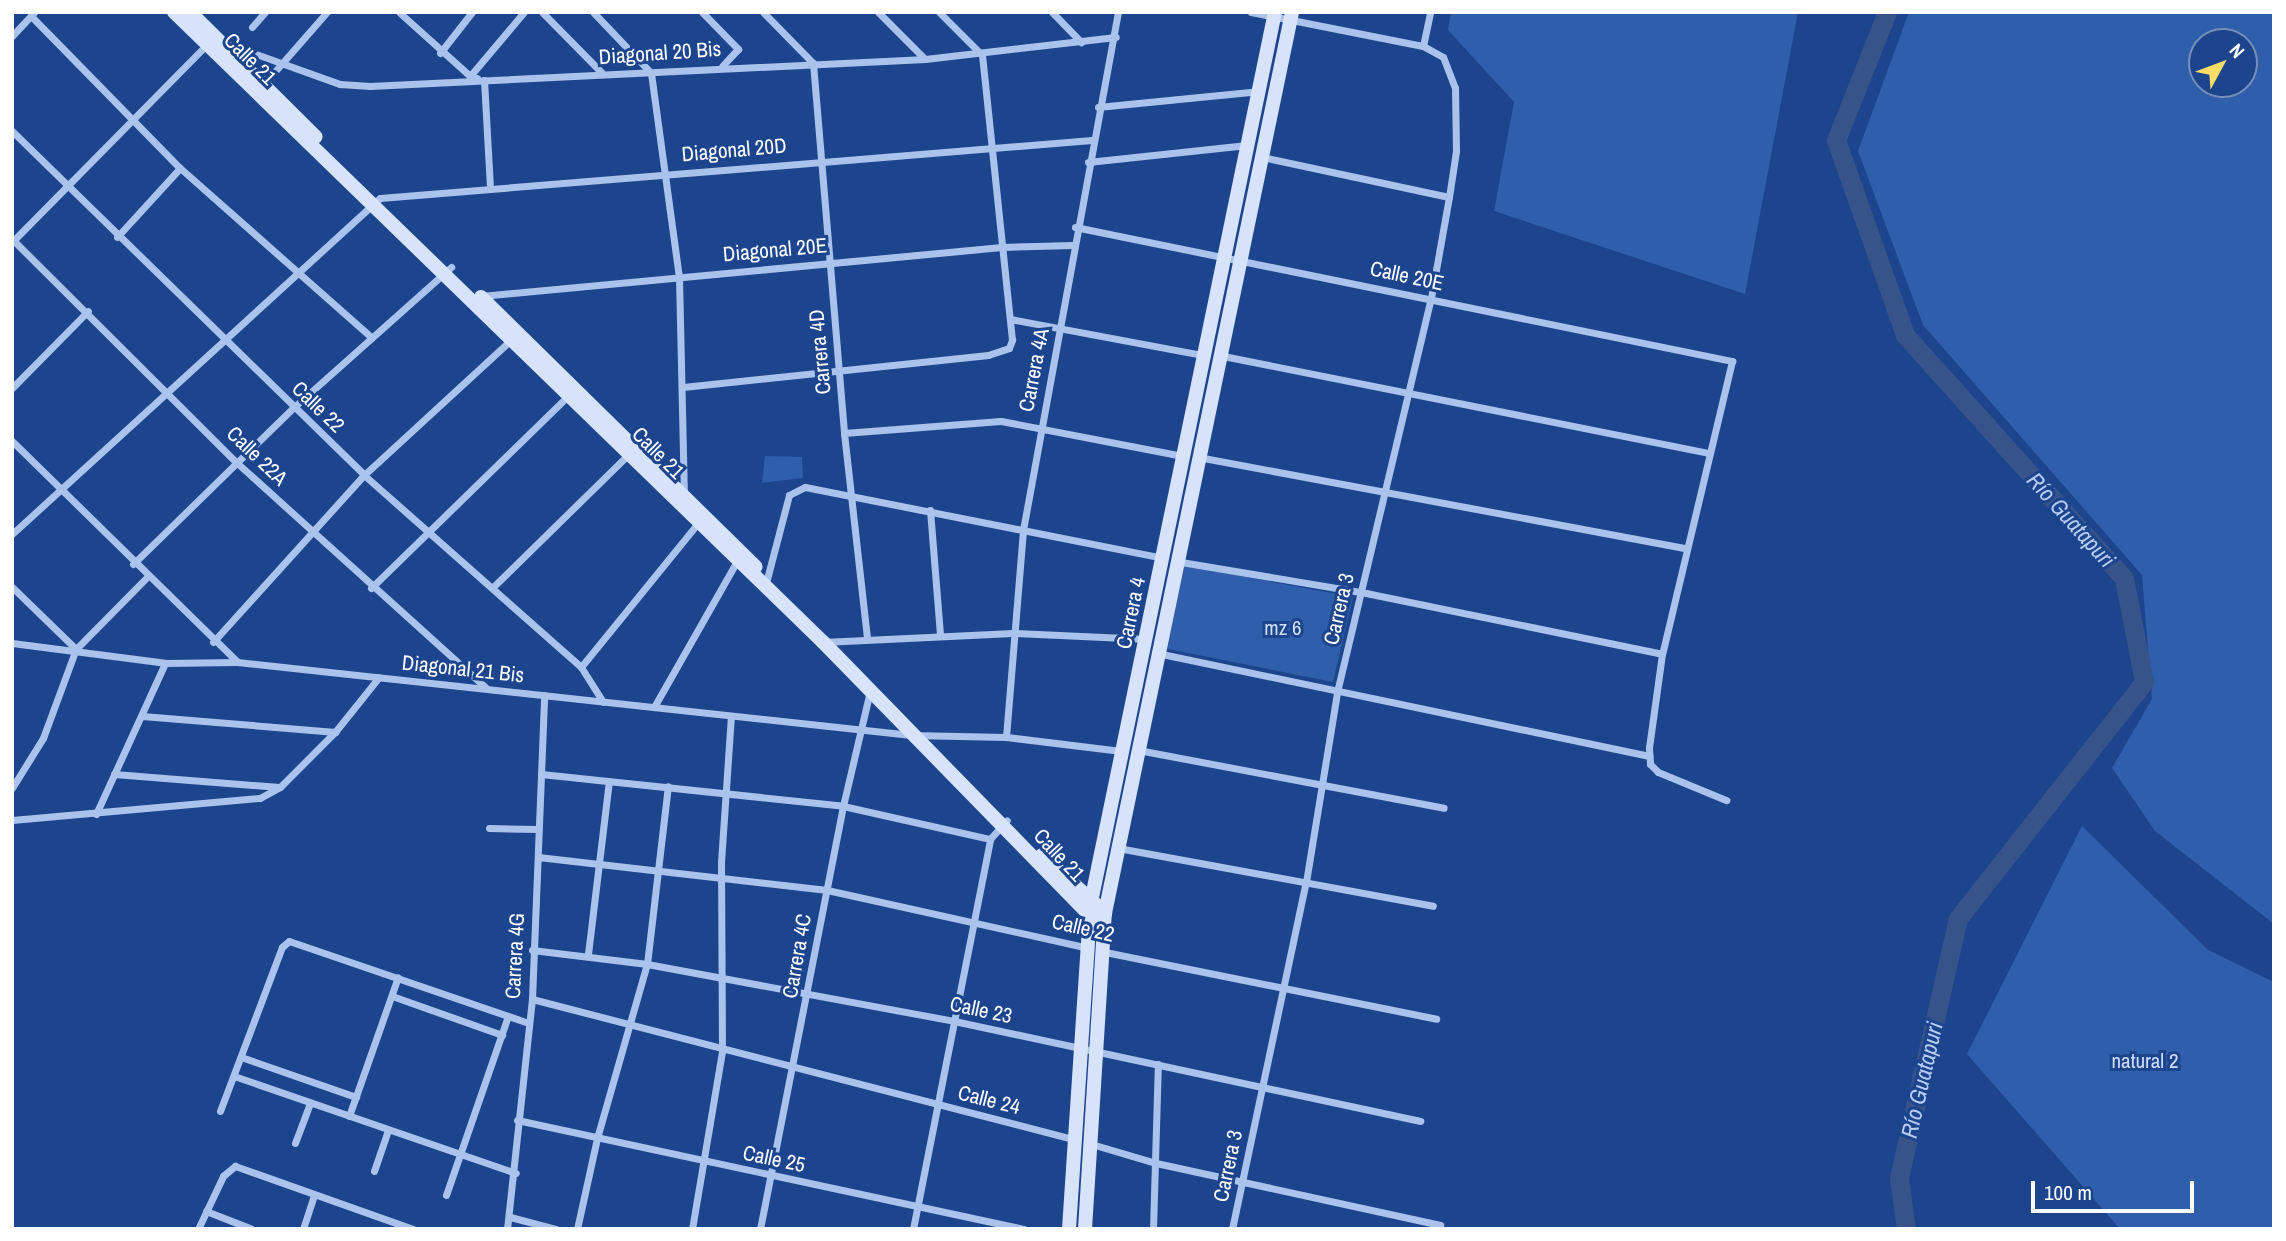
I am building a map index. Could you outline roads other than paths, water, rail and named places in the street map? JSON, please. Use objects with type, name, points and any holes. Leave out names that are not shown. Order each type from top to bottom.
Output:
[{"type":"main road","name":"Calle 21","points":[[174,12],[210,41],[447,269],[511,340],[629,453],[683,500],[698,523],[826,641],[870,690],[916,734]]},
{"type":"main road","name":"Calle 21","points":[[190,12],[210,41]]},
{"type":"main road","name":"Carrera 4","points":[[1069,1229],[1074,1139],[1089,1051],[1097,950],[1104,930],[1105,913],[1138,750],[1190,457],[1218,355],[1250,144],[1275,14]]},
{"type":"main road","name":"Carrera 4","points":[[1190,457],[1202,355],[1259,157],[1291,16]]},
{"type":"main road","name":"Calle 21","points":[[447,269],[481,297],[683,500],[766,579],[1004,822],[1105,913]]},
{"type":"main road","name":"Carrera 4","points":[[1097,950],[1091,920],[1091,902],[1147,639],[1170,559]]},
{"type":"main road","name":"Calle 21","points":[[1004,822],[1091,920],[1104,930]]},
{"type":"main road","name":"Carrera 4","points":[[1085,1229],[1090,1144],[1089,1051]]},
{"type":"street","points":[[252,27],[265,12]]},
{"type":"street","points":[[259,90],[327,12]]},
{"type":"street","points":[[440,53],[472,12]]},
{"type":"street","points":[[470,76],[524,12]]},
{"type":"street","points":[[542,12],[603,74]]},
{"type":"street","points":[[593,12],[651,73],[679,277],[683,500]]},
{"type":"street","points":[[702,12],[737,48],[722,66]]},
{"type":"street","points":[[763,12],[813,63]]},
{"type":"street","points":[[878,12],[925,59]]},
{"type":"street","points":[[683,387],[988,355],[1002,353],[1012,345],[982,55],[939,12]]},
{"type":"street","points":[[1052,12],[1081,42]]},
{"type":"street","points":[[1251,12],[1291,16],[1423,47],[1430,12]]},
{"type":"street","points":[[400,13],[440,53],[470,76],[484,80],[490,186]]},
{"type":"street","name":"Carrera 4A","points":[[1006,737],[1023,530],[1061,326],[1075,227],[1098,107],[1116,37],[1117,13]]},
{"type":"street","points":[[12,36],[32,14],[131,121],[180,168],[372,338]]},
{"type":"street","name":"Diagonal 20 Bis","points":[[210,41],[340,84],[370,86],[651,73],[722,66],[925,59],[982,55],[1116,37]]},
{"type":"street","points":[[13,240],[210,41]]},
{"type":"street","name":"Carrera 3","points":[[1232,1229],[1306,882],[1337,692],[1382,492],[1431,298],[1450,197],[1456,150],[1455,88],[1443,57],[1423,47]]},
{"type":"street","name":"Carrera 4D","points":[[813,63],[844,433],[867,637]]},
{"type":"street","points":[[1098,107],[1260,91]]},
{"type":"street","name":"Calle 22","points":[[12,131],[222,340],[364,475],[494,586],[581,667],[603,702]]},
{"type":"street","name":"Diagonal 20D","points":[[376,201],[490,186],[1092,140]]},
{"type":"street","points":[[1088,162],[1250,144]]},
{"type":"street","points":[[1259,157],[1450,197]]},
{"type":"street","points":[[117,237],[180,168]]},
{"type":"street","points":[[12,534],[166,390],[376,201]]},
{"type":"street","name":"Calle 20E","points":[[1075,227],[1732,361],[1709,453]]},
{"type":"street","name":"Calle 22A","points":[[13,240],[89,311],[236,461],[311,533],[487,689]]},
{"type":"street","name":"Diagonal 20E","points":[[481,297],[1002,247],[1073,245]]},
{"type":"street","points":[[133,564],[236,461],[447,269]]},
{"type":"street","points":[[12,388],[89,311]]},
{"type":"street","points":[[1010,319],[1061,326],[1202,355]]},
{"type":"street","points":[[213,642],[364,475],[511,340]]},
{"type":"street","points":[[1218,355],[1709,453],[1662,654],[1649,755],[1658,772],[1726,800]]},
{"type":"street","points":[[371,588],[568,396]]},
{"type":"street","points":[[844,433],[1001,421],[1686,548]]},
{"type":"street","points":[[12,441],[133,564],[237,662]]},
{"type":"street","points":[[494,586],[629,453]]},
{"type":"street","points":[[766,579],[793,490],[810,486],[1170,559],[1361,592],[1662,654]]},
{"type":"street","points":[[930,510],[940,635]]},
{"type":"street","points":[[581,667],[698,523]]},
{"type":"street","points":[[654,707],[737,561]]},
{"type":"street","points":[[12,788],[43,738],[76,649],[147,577]]},
{"type":"street","points":[[12,587],[76,649]]},
{"type":"street","points":[[826,641],[867,637],[1013,634],[1147,639]]},
{"type":"street","name":"Diagonal 21 Bis","points":[[12,643],[76,649],[165,663],[237,662],[861,730],[1006,737],[1123,751]]},
{"type":"street","points":[[1156,653],[1649,755]]},
{"type":"street","points":[[96,814],[165,663]]},
{"type":"street","points":[[12,820],[246,802],[280,787],[335,732],[379,677]]},
{"type":"street","name":"Carrera 4C","points":[[760,1229],[808,996],[843,806],[870,690]]},
{"type":"street","name":"Carrera 4G","points":[[507,1229],[516,1173],[517,1120],[532,999],[544,695]]},
{"type":"street","points":[[142,716],[335,732]]},
{"type":"street","points":[[692,1229],[722,1051],[724,980],[721,876],[731,716]]},
{"type":"street","points":[[1138,750],[1444,808]]},
{"type":"street","points":[[114,774],[280,787]]},
{"type":"street","points":[[541,774],[727,791],[843,806],[990,839]]},
{"type":"street","points":[[587,954],[609,781]]},
{"type":"street","points":[[577,1229],[597,1138],[648,964],[668,786]]},
{"type":"street","points":[[913,1229],[990,839],[1004,822]]},
{"type":"street","points":[[489,828],[537,829]]},
{"type":"street","points":[[1118,848],[1433,906]]},
{"type":"street","name":"Calle 22","points":[[538,857],[598,865],[658,868],[827,890],[1097,950],[1436,1019]]},
{"type":"street","points":[[220,1111],[286,943],[296,941],[528,1023]]},
{"type":"street","name":"Calle 23","points":[[532,950],[587,954],[648,964],[808,996],[954,1021],[1420,1121]]},
{"type":"street","points":[[349,1116],[398,977]]},
{"type":"street","points":[[392,996],[502,1035]]},
{"type":"street","name":"Calle 24","points":[[532,999],[722,1051],[1074,1139],[1156,1163],[1440,1225]]},
{"type":"street","points":[[446,1195],[508,1016]]},
{"type":"street","points":[[241,1057],[356,1097]]},
{"type":"street","points":[[1153,1229],[1158,1064]]},
{"type":"street","points":[[233,1076],[516,1173]]},
{"type":"street","points":[[295,1143],[310,1103]]},
{"type":"street","name":"Calle 25","points":[[517,1120],[917,1209],[1024,1229]]},
{"type":"street","points":[[374,1171],[388,1130]]},
{"type":"street","points":[[198,1229],[223,1176],[235,1166],[413,1229]]},
{"type":"street","points":[[303,1229],[314,1195]]},
{"type":"street","points":[[206,1211],[252,1229]]},
{"type":"street","points":[[510,1217],[556,1229]]},
{"type":"waterway","name":"Río Guatapuri","points":[[1887,12],[1836,140],[1905,335],[2124,578],[2144,682],[1958,918],[1899,1178],[1906,1229]]},
{"type":"park label","name":"mz 6","points":[[1283,628]]},
{"type":"park label","name":"natural 2","points":[[2145,1061]]}]
